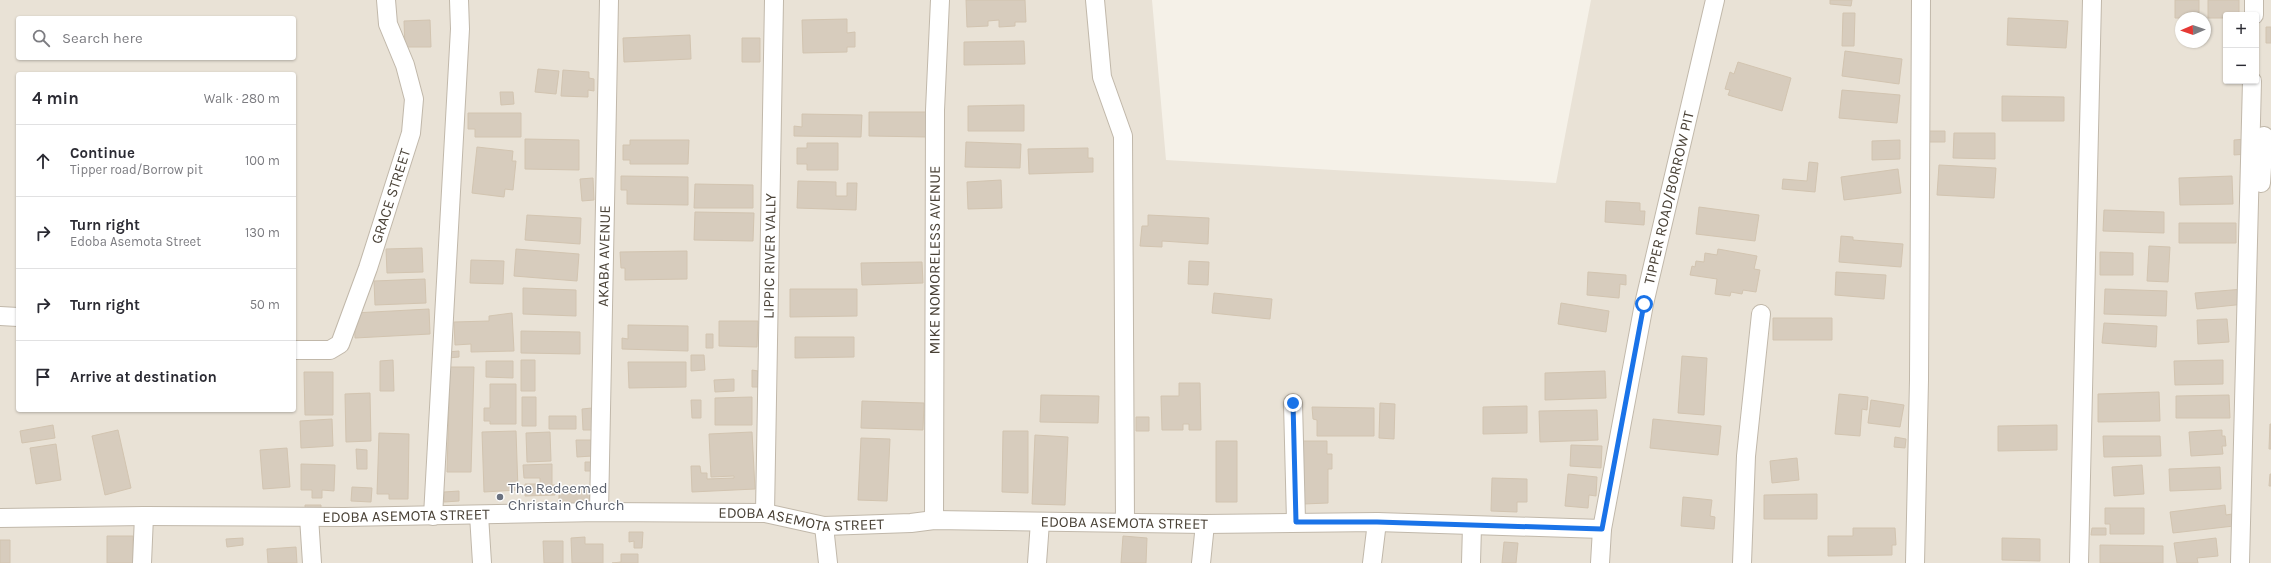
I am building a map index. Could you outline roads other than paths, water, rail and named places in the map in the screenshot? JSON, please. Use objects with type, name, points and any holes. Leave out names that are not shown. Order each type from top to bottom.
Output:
[{"type":"street","name":"GRACE STREET","points":[[296,350],[330,350],[340,344],[368,268],[411,133],[414,99],[405,65],[388,24],[386,0]]},
{"type":"street","points":[[432,516],[460,37],[458,0]]},
{"type":"street","name":"AKABA AVENUE","points":[[599,512],[609,0]]},
{"type":"street","name":"LIPPIC RIVER VALLY","points":[[765,513],[774,0]]},
{"type":"street","name":"MIKE NOMORELESS AVENUE","points":[[934,520],[935,110],[940,0]]},
{"type":"street","points":[[1095,0],[1102,77],[1122,136],[1125,523]]},
{"type":"street","name":"TIPPER ROAD/BORROW PIT","points":[[1600,563],[1602,529],[1644,304],[1715,0]]},
{"type":"street","points":[[1915,563],[1919,380],[1921,0]]},
{"type":"street","points":[[2079,563],[2092,0]]},
{"type":"street","points":[[2254,0],[2254,12]]},
{"type":"street","points":[[2240,563],[2252,84]]},
{"type":"street","points":[[2079,563],[2087,317],[2088,131]]},
{"type":"street","points":[[2246,563],[2251,318],[2264,136]]},
{"type":"street","points":[[1742,563],[1746,456],[1761,314]]},
{"type":"street","points":[[0,316],[16,317]]},
{"type":"street","points":[[1293,403],[1296,522]]},
{"type":"street","name":"EDOBA ASEMOTA STREET","points":[[0,518],[144,516],[432,516],[599,512],[765,513],[824,526],[911,523],[934,520],[1204,524],[1377,522],[1602,529]]},
{"type":"street","points":[[479,515],[482,563]]},
{"type":"street","points":[[142,563],[144,516]]},
{"type":"street","points":[[309,517],[312,563]]},
{"type":"street","points":[[1037,563],[1040,522]]},
{"type":"street","points":[[1372,563],[1377,522]]},
{"type":"street","points":[[1201,563],[1204,524]]},
{"type":"street","points":[[824,526],[828,563]]},
{"type":"street","points":[[1471,563],[1472,526]]},
{"type":"place","name":"The Redeemed Christain Church","points":[[500,497]]}]
